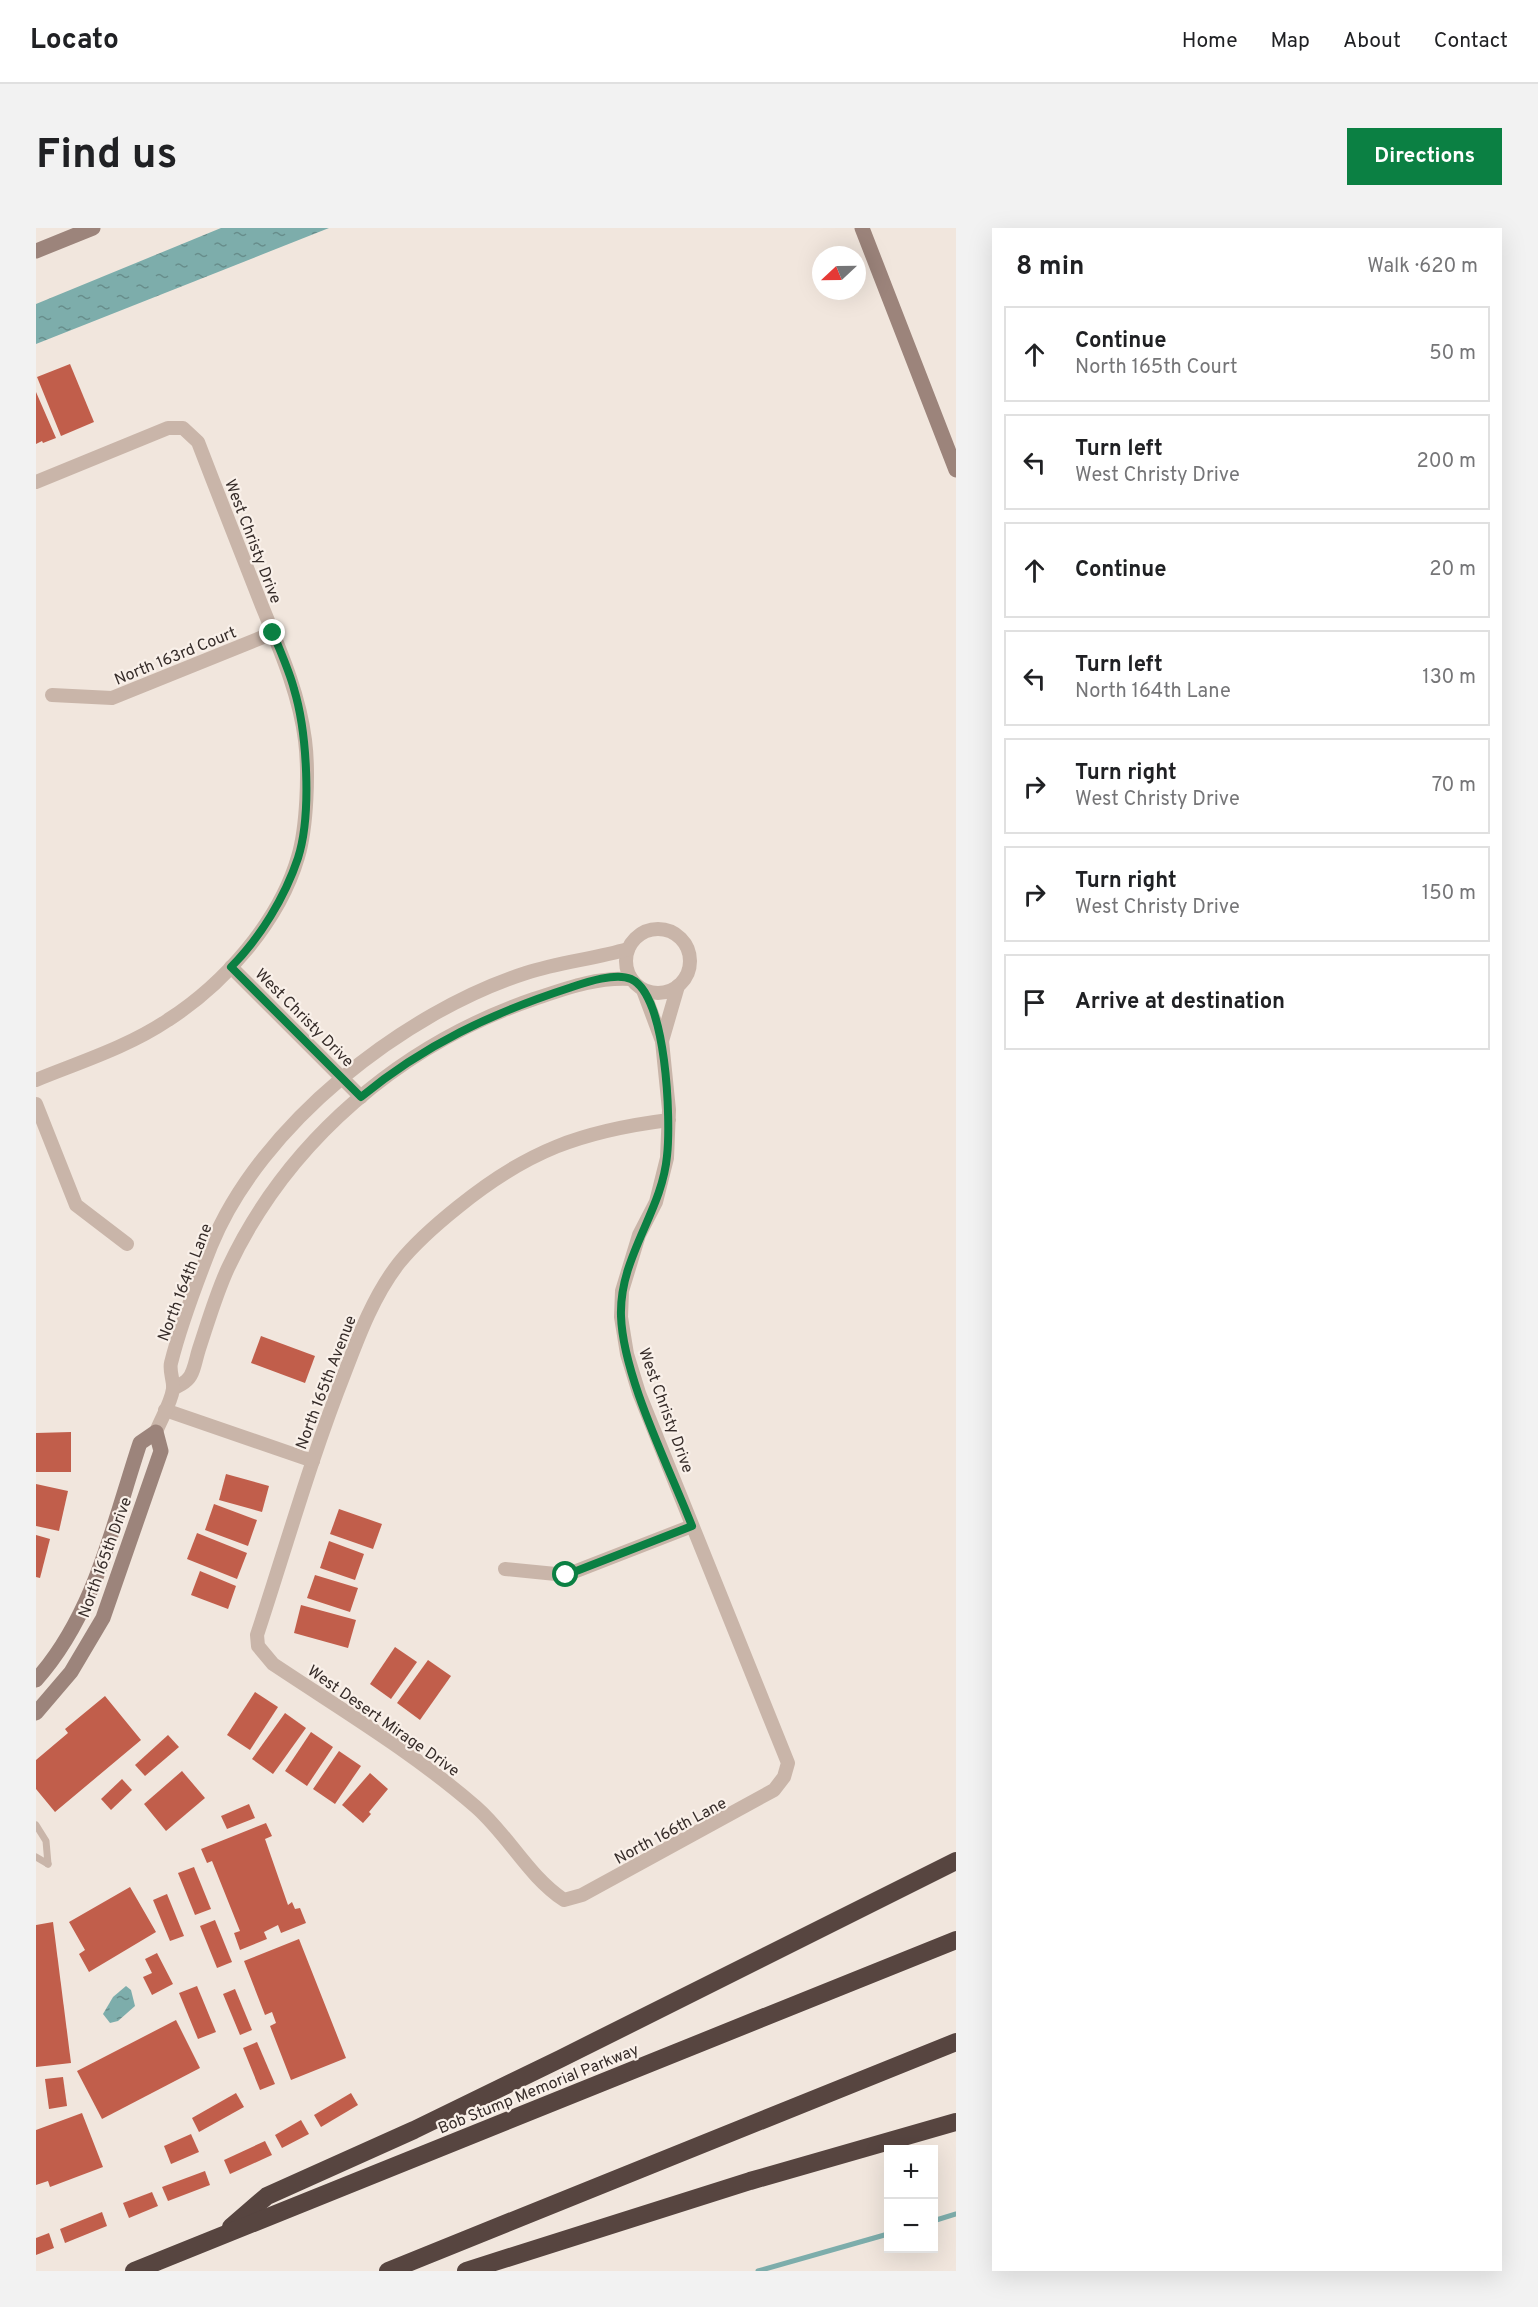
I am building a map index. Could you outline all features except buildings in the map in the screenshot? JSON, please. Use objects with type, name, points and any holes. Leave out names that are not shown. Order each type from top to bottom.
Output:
[{"type":"highway","points":[[221,2236],[267,2196],[549,2064],[956,1861]]},
{"type":"highway","name":"Bob Stump Memorial Parkway","points":[[134,2271],[956,1940]]},
{"type":"highway","points":[[388,2271],[956,2042]]},
{"type":"highway","points":[[466,2271],[750,2181],[956,2122]]},
{"type":"street","points":[[36,251],[93,228]]},
{"type":"street","points":[[862,228],[956,470]]},
{"type":"street","name":"West Christy Drive","points":[[36,482],[168,428],[183,428],[198,442],[294,688],[305,740],[304,812],[298,857],[274,911],[244,954],[231,967],[361,1097]]},
{"type":"street","name":"North 163rd Court","points":[[52,694],[112,698],[273,633]]},
{"type":"street","name":"North 164th Lane","points":[[165,1410],[173,1389],[170,1366],[212,1243],[232,1206],[276,1144],[303,1113],[343,1079],[400,1034],[434,1013],[526,973],[628,949],[641,934],[651,930],[671,932],[680,938],[689,957],[689,968],[678,986]]},
{"type":"street","points":[[628,949],[626,960],[631,979],[643,990],[662,1041]]},
{"type":"street","points":[[36,1080],[125,1043],[166,1022],[202,996],[231,967]]},
{"type":"street","name":"North 164th Lane","points":[[173,1389],[189,1378],[228,1269],[251,1225],[312,1142],[361,1097],[422,1051],[500,1011],[586,982],[607,978],[631,979]]},
{"type":"street","points":[[643,990],[658,994],[678,986]]},
{"type":"street","points":[[662,1041],[678,986]]},
{"type":"street","name":"West Christy Drive","points":[[662,1041],[669,1120],[667,1158],[656,1202],[639,1235],[622,1291],[621,1317],[627,1354],[639,1393],[788,1763],[784,1777]]},
{"type":"street","points":[[36,1104],[76,1205],[127,1244]]},
{"type":"street","name":"North 165th Avenue","points":[[258,1646],[257,1635],[313,1461],[366,1318],[399,1263],[439,1222],[491,1180],[533,1155],[621,1126],[669,1120]]},
{"type":"street","points":[[165,1410],[313,1461]]},
{"type":"street","name":"North 165th Drive","points":[[36,1680],[62,1646],[88,1597],[140,1443],[156,1432],[165,1410]]},
{"type":"street","name":"North 165th Drive","points":[[36,1713],[71,1672],[103,1618],[161,1451],[156,1432]]},
{"type":"street","points":[[505,1569],[566,1575],[692,1526]]},
{"type":"street","name":"West Desert Mirage Drive","points":[[258,1646],[273,1664],[443,1778],[496,1824],[544,1887],[564,1900]]},
{"type":"street","name":"North 166th Lane","points":[[564,1900],[582,1895],[736,1814],[774,1790],[784,1777]]},
{"type":"lane","points":[[36,1824],[46,1841],[48,1864],[36,1857]]},
{"type":"water","points":[[221,228],[329,228],[36,344],[36,304]]},
{"type":"water","points":[[126,1986],[131,1990],[135,2006],[118,2021],[110,2023],[103,2014],[113,1997]]},
{"type":"waterway","points":[[938,2219],[956,2214]]},
{"type":"waterway","points":[[758,2271],[884,2235]]},
{"type":"route","points":[[273,633],[294,688],[305,740],[306,800],[298,857],[274,911],[244,954],[231,967],[361,1097],[422,1051],[463,1028],[500,1011],[586,982],[607,978],[631,979],[643,990],[662,1041],[669,1110],[667,1158],[656,1202],[639,1235],[622,1291],[621,1317],[627,1354],[639,1393],[692,1526],[566,1575]]}]
